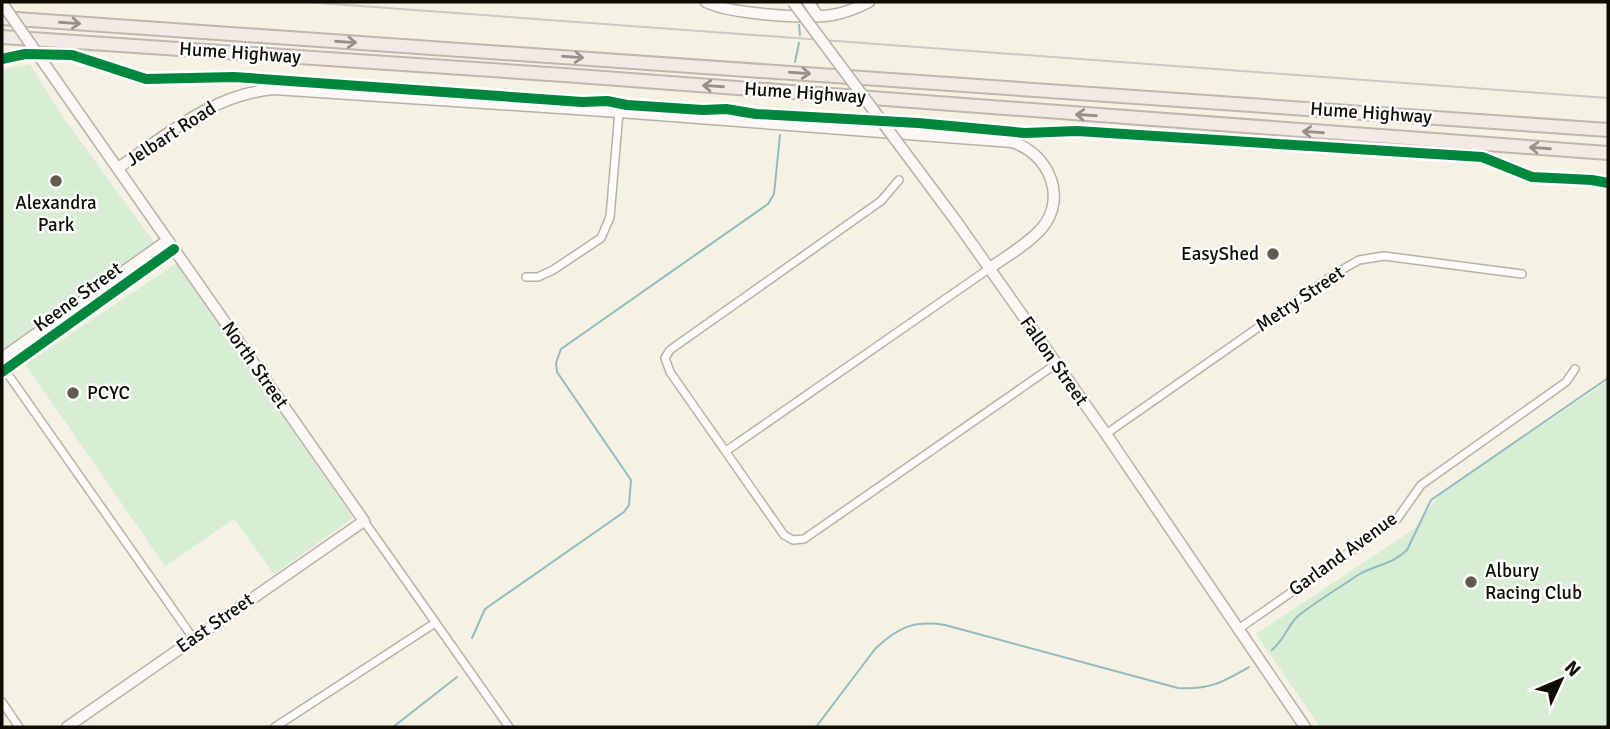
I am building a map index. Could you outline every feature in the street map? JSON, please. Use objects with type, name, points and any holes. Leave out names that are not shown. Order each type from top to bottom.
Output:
[{"type":"highway","name":"Hume Highway","points":[[2,18],[1608,130]]},
{"type":"highway","name":"Hume Highway","points":[[2,37],[1608,153]]},
{"type":"street","points":[[706,2],[737,10],[818,16],[851,10],[869,2]]},
{"type":"street","name":"Fallon Street","points":[[793,2],[990,268],[1305,727]]},
{"type":"street","points":[[808,2],[818,16]]},
{"type":"street","name":"North Street","points":[[2,3],[509,727]]},
{"type":"street","points":[[279,37],[280,56]]},
{"type":"street","name":"Jelbart Road","points":[[118,168],[209,106],[237,96],[274,89],[990,139],[1020,145],[1035,154],[1048,171],[1053,189],[1051,212],[1039,231],[990,268]]},
{"type":"street","points":[[526,277],[538,277],[601,238],[610,217],[619,112]]},
{"type":"street","points":[[899,180],[881,201],[670,350],[665,358],[670,372],[784,535],[793,540],[804,540],[1056,364]]},
{"type":"street","name":"Keene Street","points":[[2,358],[171,245]]},
{"type":"street","name":"Keene Street","points":[[3,369],[171,245]]},
{"type":"street","name":"Metry Street","points":[[1106,434],[1335,273],[1359,260],[1384,256],[1522,274]]},
{"type":"street","points":[[726,451],[990,268]]},
{"type":"street","points":[[3,369],[193,638]]},
{"type":"street","name":"Garland Avenue","points":[[1237,630],[1397,519],[1421,485],[1566,382],[1575,369]]},
{"type":"street","name":"East Street","points":[[67,727],[364,521]]},
{"type":"street","points":[[275,727],[435,623]]},
{"type":"street","points":[[2,702],[19,727]]},
{"type":"green space","name":"Alexandra Park","points":[[30,64],[63,117],[156,245],[2,353],[2,70]]},
{"type":"green space","points":[[177,263],[353,518],[274,574],[234,519],[165,566],[25,364]]},
{"type":"green space","name":"Albury Racing Club","points":[[1608,381],[1608,727],[1320,727],[1256,634],[1414,529],[1441,493]]},
{"type":"waterway","points":[[799,25],[800,35]]},
{"type":"waterway","points":[[795,62],[799,43]]},
{"type":"waterway","points":[[472,638],[485,609],[624,512],[629,505],[631,480],[557,372],[556,363],[561,349],[768,204],[774,194],[780,135]]},
{"type":"waterway","points":[[1272,650],[1295,619],[1307,609],[1358,575],[1396,558],[1407,550],[1431,500],[1608,378]]},
{"type":"waterway","points":[[816,727],[875,649],[899,630],[915,625],[945,625],[1178,688],[1199,688],[1216,684],[1249,667]]},
{"type":"waterway","points":[[393,727],[457,677]]},
{"type":"railway","points":[[306,2],[1608,98]]},
{"type":"cycle path","points":[[2,59],[25,54],[72,55],[146,79],[234,77],[582,102],[607,101],[627,105],[703,110],[726,109],[756,114],[918,123],[1025,133],[1077,131],[1482,157],[1532,177],[1608,183]]},
{"type":"cycle path","points":[[2,372],[174,249]]},
{"type":"place","name":"Alexandra Park","points":[[56,181]]},
{"type":"place","name":"EasyShed","points":[[1273,254]]},
{"type":"place","name":"PCYC","points":[[73,393]]},
{"type":"place","name":"Albury Racing Club","points":[[1471,582]]}]
